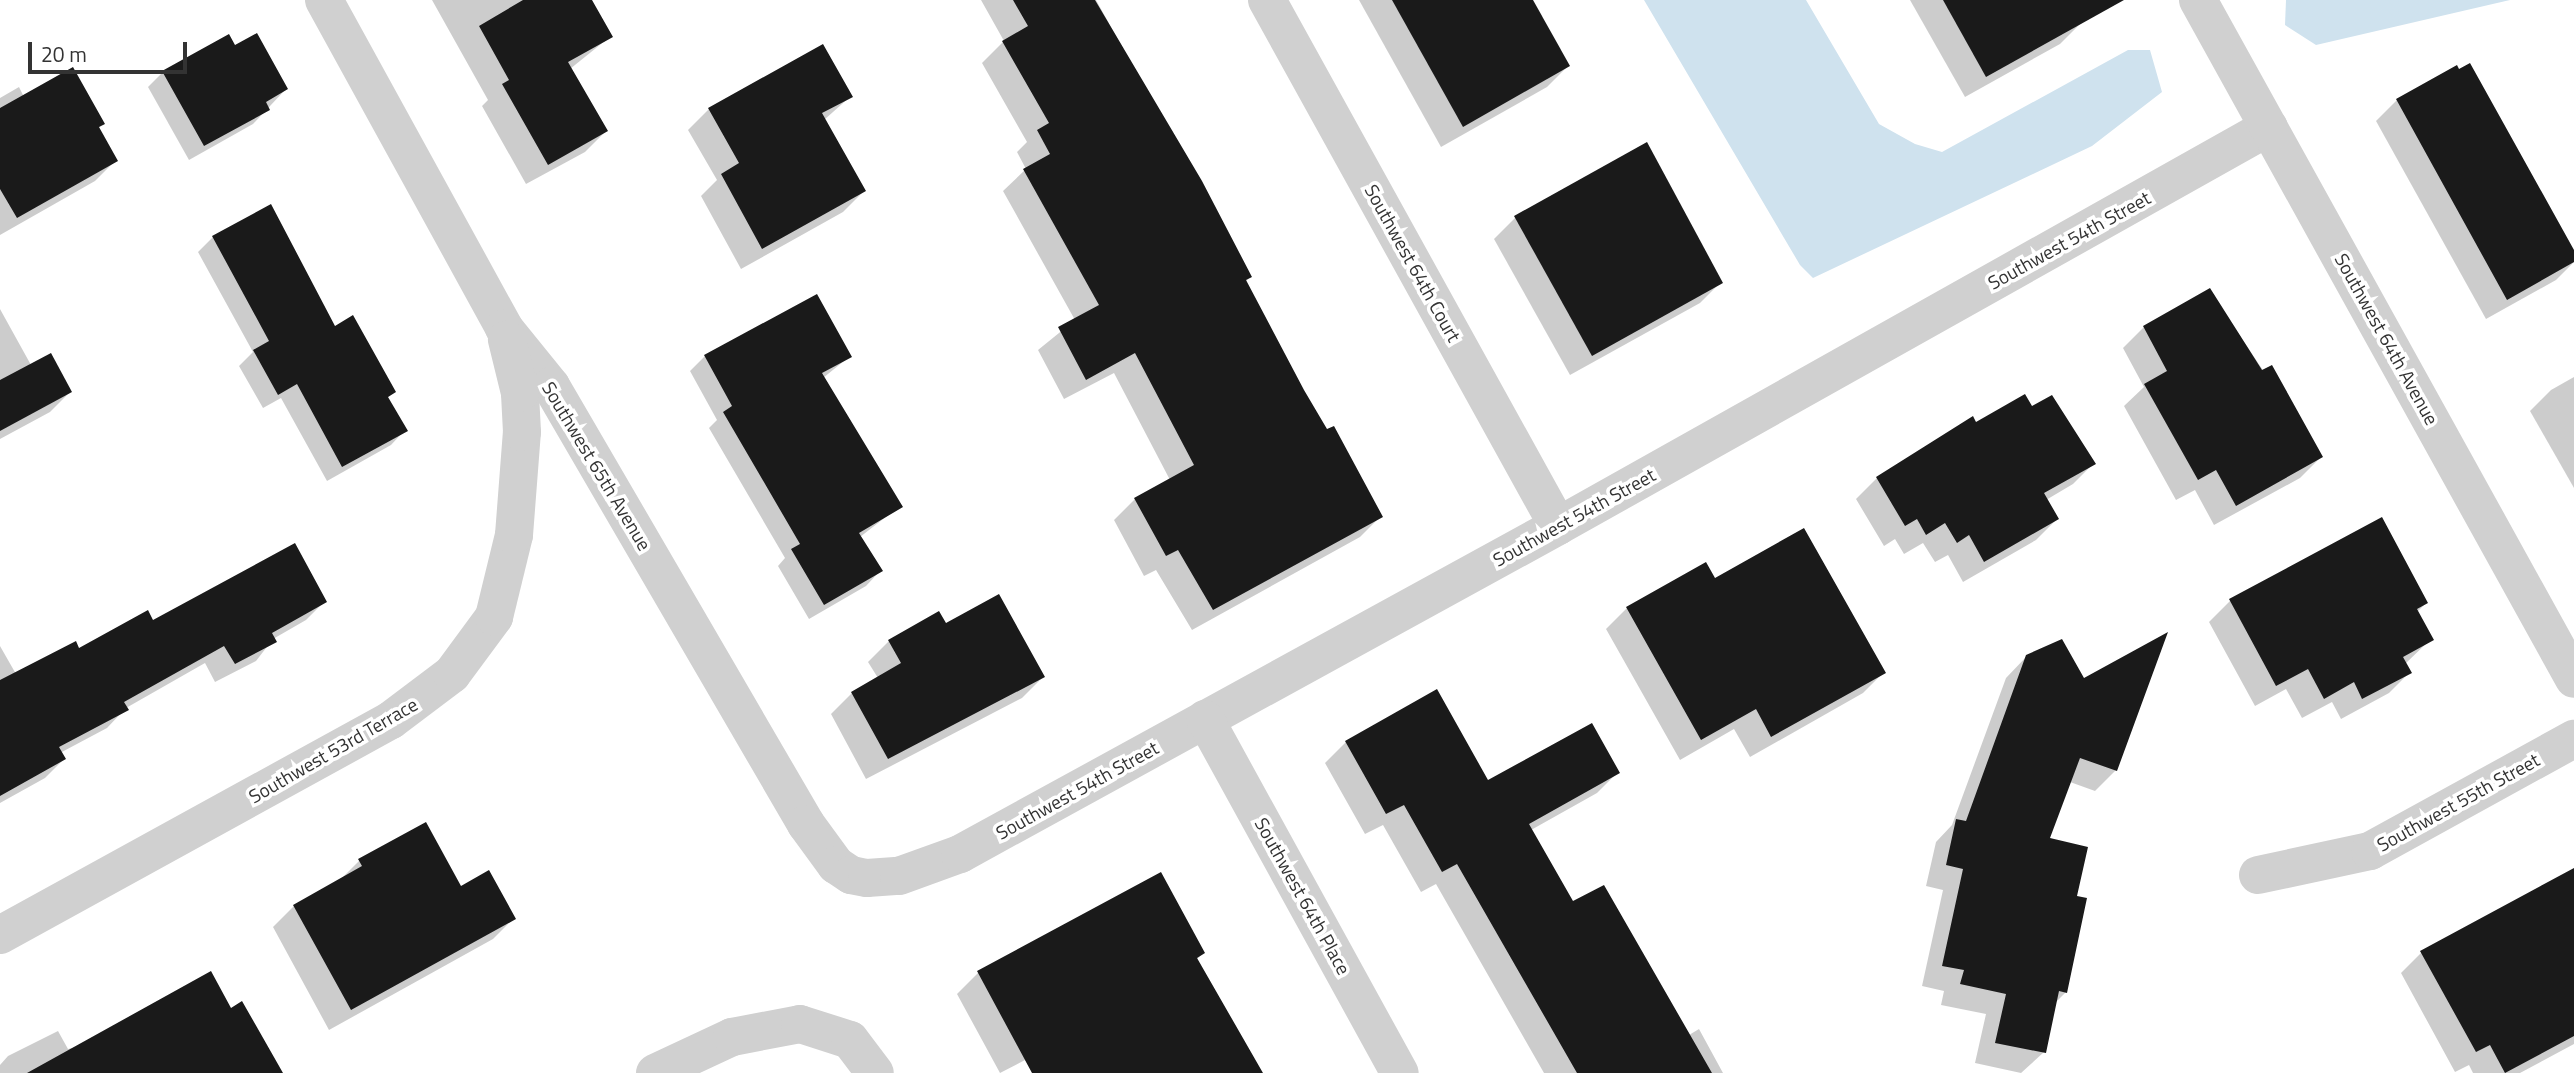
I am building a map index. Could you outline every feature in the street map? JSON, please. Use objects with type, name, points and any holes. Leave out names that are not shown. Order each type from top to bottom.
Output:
[{"type":"street","name":"Southwest 65th Avenue","points":[[324,0],[504,328],[551,386],[813,835],[836,865],[851,875],[867,878]]},
{"type":"street","name":"Southwest 64th Court","points":[[1267,0],[1558,526]]},
{"type":"street","name":"Southwest 64th Avenue","points":[[2198,0],[2574,679]]},
{"type":"street","name":"Southwest 54th Street","points":[[867,878],[900,876],[960,854],[1558,526],[2270,127]]},
{"type":"street","name":"Southwest 53rd Terrace","points":[[0,935],[391,720],[433,691],[478,644],[494,617],[505,584],[519,480],[520,393],[504,328]]},
{"type":"street","name":"Southwest 64th Place","points":[[1205,719],[1400,1073]]},
{"type":"street","name":"Southwest 55th Street","points":[[2258,875],[2370,851],[2574,740]]},
{"type":"street","points":[[655,1073],[732,1037],[770,1026],[818,1027],[850,1040],[875,1073]]},
{"type":"water","points":[[1644,0],[1806,0],[1879,124],[1915,144],[1942,152],[2128,50],[2150,50],[2162,92],[2092,146],[1813,278],[1800,265]]},
{"type":"water","points":[[2286,0],[2510,0],[2316,45],[2285,25]]},
{"type":"building","points":[[523,0],[592,0],[613,37],[568,62],[608,131],[548,165],[502,84],[509,80],[479,26]]},
{"type":"building","points":[[1013,0],[1095,0],[1202,181],[1252,277],[1246,280],[1304,390],[1327,429],[1334,426],[1383,517],[1213,610],[1178,550],[1166,556],[1134,498],[1194,465],[1135,353],[1086,380],[1058,327],[1099,305],[1023,169],[1050,154],[1037,130],[1049,123],[1002,41],[1028,26]]},
{"type":"building","points":[[1392,0],[1533,0],[1570,66],[1463,127]]},
{"type":"building","points":[[1943,0],[2124,0],[1986,77]]},
{"type":"building","points":[[257,33],[288,89],[266,102],[270,110],[204,146],[162,71],[229,34],[235,45]]},
{"type":"building","points":[[823,44],[853,97],[822,113],[866,191],[762,249],[721,174],[739,163],[708,108]]},
{"type":"building","points":[[2470,63],[2574,250],[2574,262],[2507,300],[2396,99],[2457,65],[2459,69]]},
{"type":"building","points":[[73,67],[105,124],[99,127],[118,161],[17,218],[0,189],[0,108]]},
{"type":"building","points":[[1647,142],[1723,283],[1592,356],[1514,216]]},
{"type":"building","points":[[271,204],[335,326],[353,315],[396,392],[388,397],[408,431],[342,467],[297,384],[278,395],[253,350],[269,341],[212,236]]},
{"type":"building","points":[[2210,288],[2262,370],[2272,365],[2323,457],[2236,506],[2216,470],[2198,480],[2144,384],[2167,371],[2143,326]]},
{"type":"building","points":[[817,294],[852,357],[822,373],[903,507],[859,533],[883,571],[824,605],[791,549],[800,544],[723,412],[732,406],[704,355]]},
{"type":"building","points":[[51,353],[72,392],[0,431],[0,380]]},
{"type":"building","points":[[2025,394],[2032,406],[2052,395],[2096,464],[2044,493],[2059,519],[1984,562],[1969,535],[1957,543],[1945,523],[1926,535],[1917,519],[1905,526],[1876,477],[1973,416],[1976,422]]},
{"type":"building","points":[[2382,517],[2428,603],[2417,609],[2434,640],[2403,657],[2412,673],[2362,699],[2354,682],[2324,699],[2308,669],[2276,686],[2229,599]]},
{"type":"building","points":[[1804,528],[1886,673],[1771,737],[1756,709],[1701,740],[1626,607],[1706,562],[1715,578]]},
{"type":"building","points":[[295,543],[327,602],[272,633],[277,642],[235,664],[224,646],[124,702],[129,710],[59,747],[66,759],[0,796],[0,680],[76,641],[79,648],[148,610],[153,620]]},
{"type":"building","points":[[999,594],[1045,677],[888,759],[851,692],[901,663],[888,640],[939,611],[946,623]]},
{"type":"building","points":[[2168,632],[2117,771],[2080,758],[2050,838],[2088,847],[2077,896],[2087,898],[2067,993],[2059,991],[2046,1053],[1995,1043],[2006,994],[1960,984],[1964,970],[1942,966],[1963,869],[1946,865],[1956,819],[1966,821],[2026,655],[2062,639],[2084,678]]},
{"type":"building","points":[[1437,689],[1488,780],[1592,723],[1620,773],[1529,824],[1573,901],[1604,885],[1712,1073],[1577,1073],[1457,864],[1442,872],[1404,805],[1386,814],[1345,741]]},
{"type":"building","points":[[426,822],[461,886],[489,870],[516,919],[351,1010],[293,905],[362,866],[358,859]]},
{"type":"building","points":[[2574,868],[2574,1036],[2505,1073],[2490,1045],[2476,1052],[2420,951]]},
{"type":"building","points":[[1161,872],[1205,953],[1197,958],[1263,1073],[1032,1073],[977,971]]},
{"type":"building","points":[[211,971],[231,1008],[242,1001],[283,1073],[27,1073]]}]
